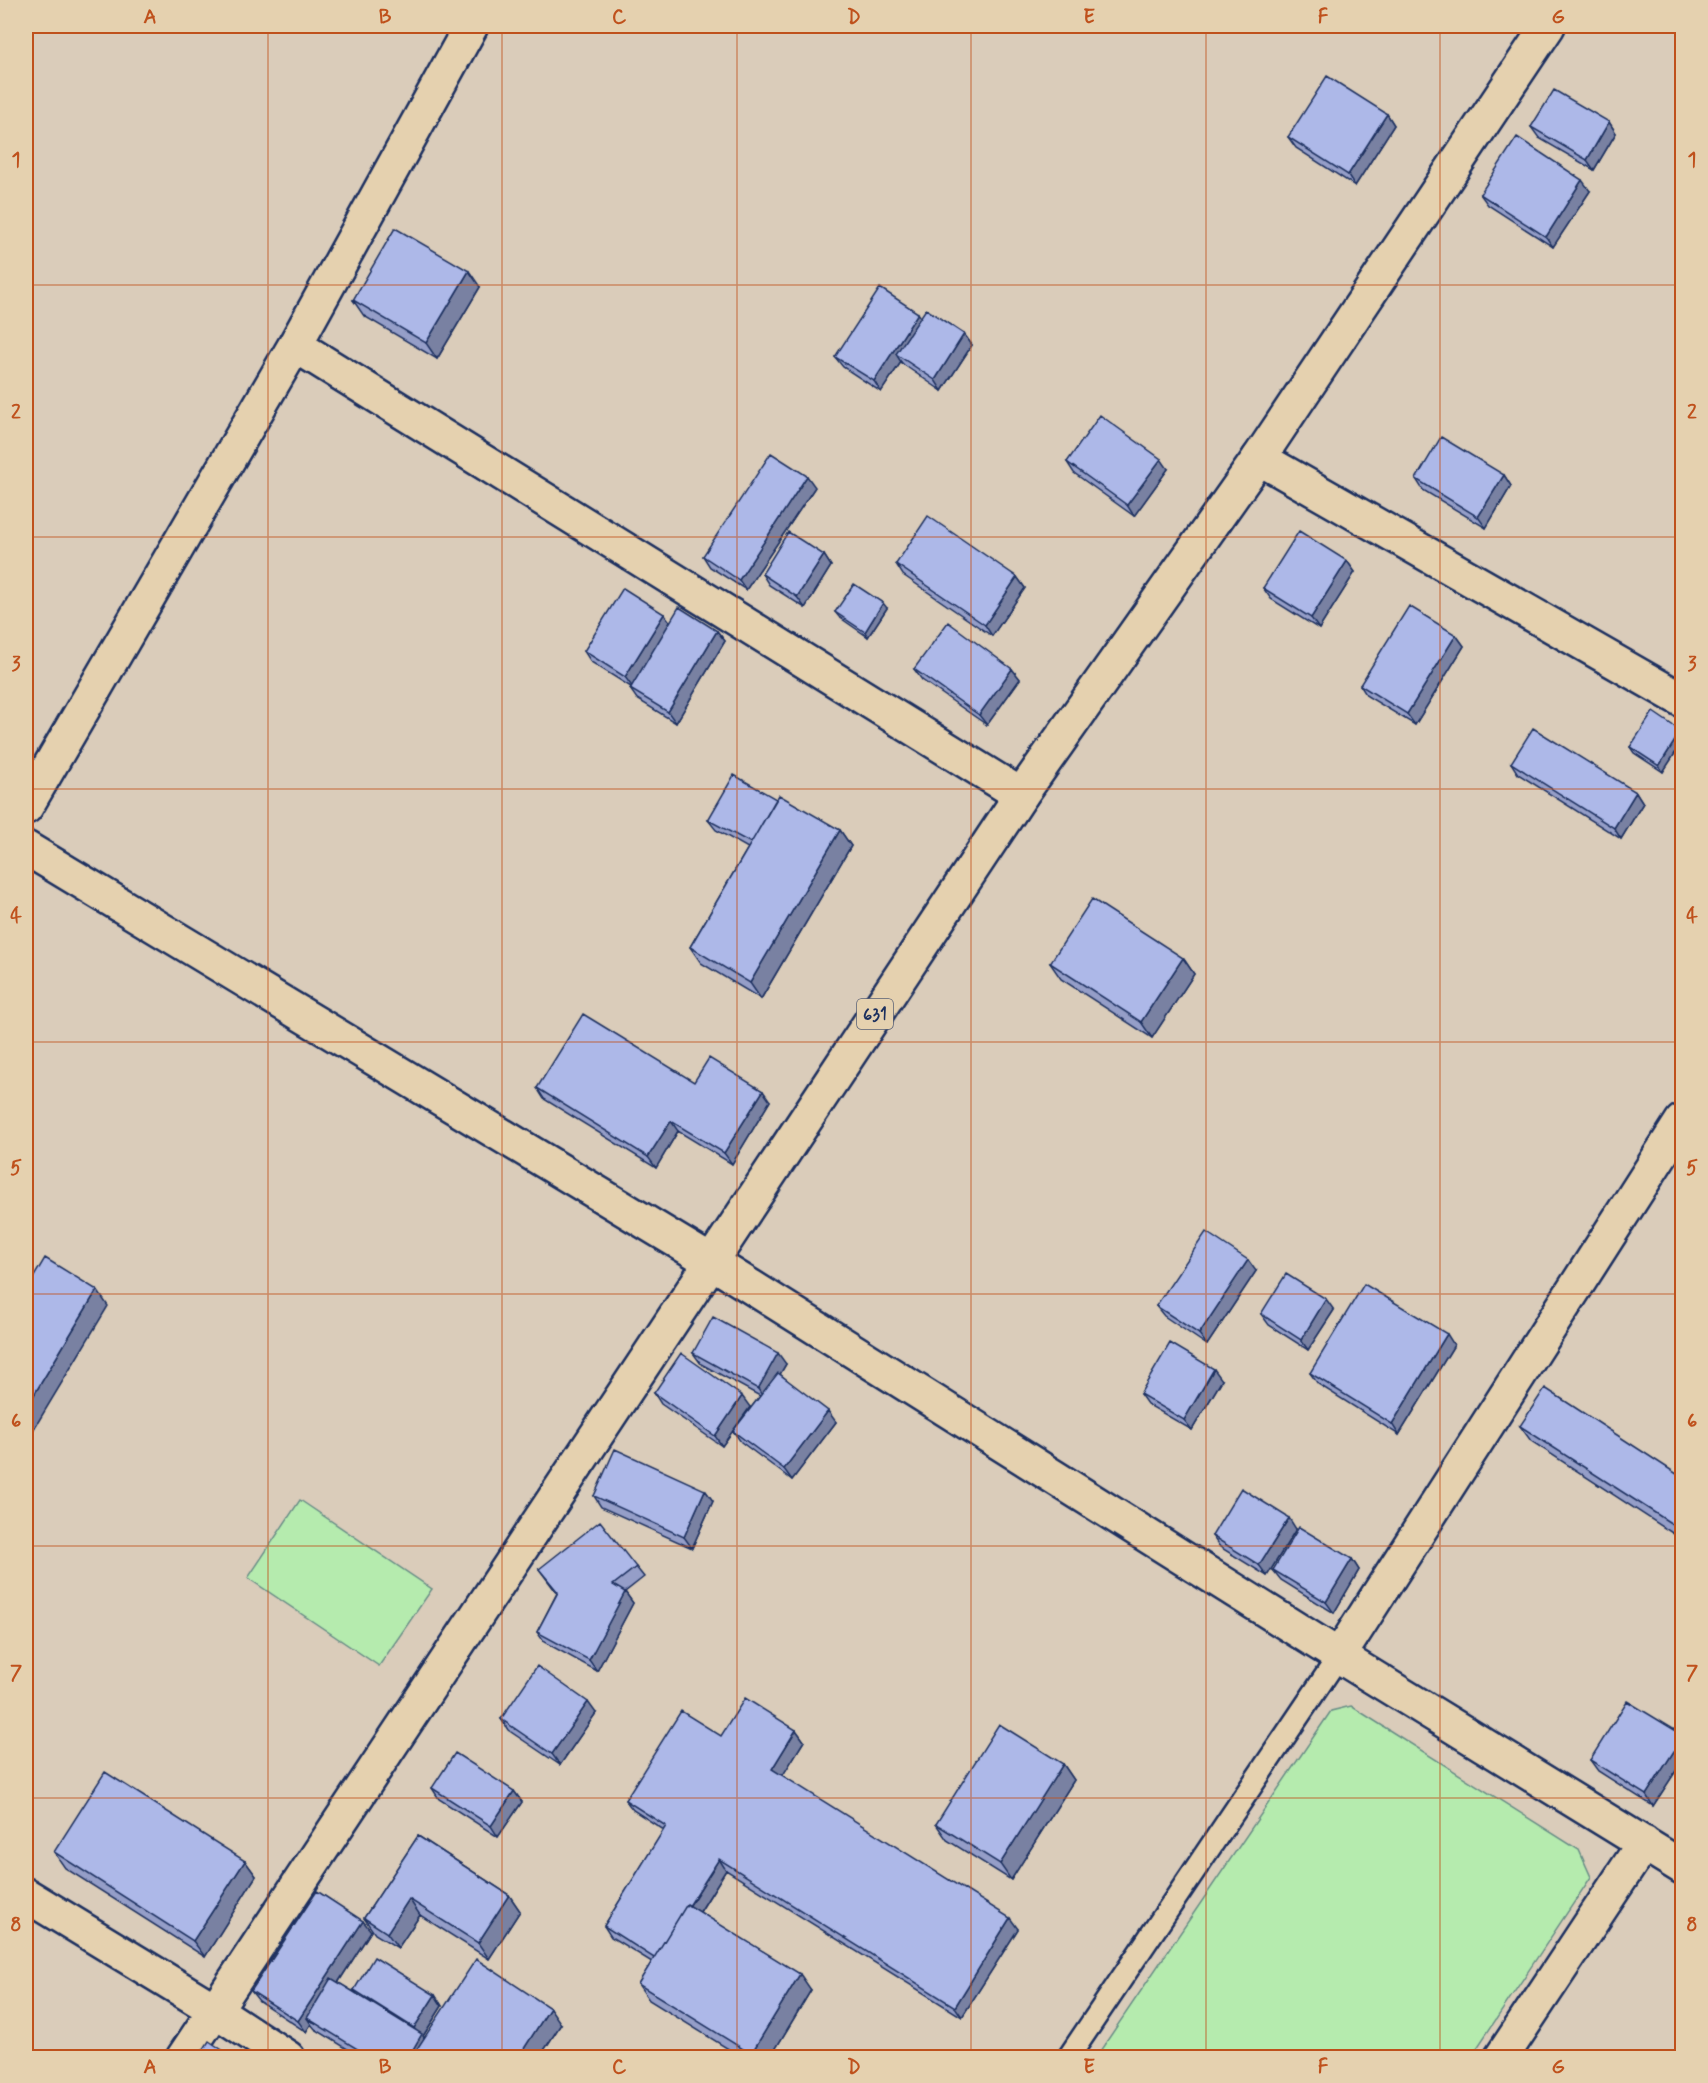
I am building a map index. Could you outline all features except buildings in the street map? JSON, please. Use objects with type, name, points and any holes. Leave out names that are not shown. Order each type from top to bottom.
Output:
[{"type":"street","points":[[26,807],[295,345],[471,26]]},
{"type":"street","name":"631","points":[[214,2010],[1021,795],[1259,459],[1548,26]]},
{"type":"street","points":[[295,345],[1021,795]]},
{"type":"street","points":[[1259,459],[1683,700]]},
{"type":"street","points":[[26,848],[710,1261],[1339,1656],[1683,1867]]},
{"type":"street","points":[[1339,1656],[1683,1121]]},
{"type":"street","points":[[1501,2058],[1644,1843]]},
{"type":"street","points":[[26,1895],[288,2058]]},
{"type":"street","points":[[183,2058],[214,2010]]},
{"type":"lane","points":[[1068,2058],[1339,1656]]},
{"type":"green space","points":[[300,1500],[432,1589],[379,1666],[248,1578]]},
{"type":"green space","points":[[1351,1706],[1579,1850],[1591,1877],[1471,2057],[1096,2057],[1331,1711]]}]
